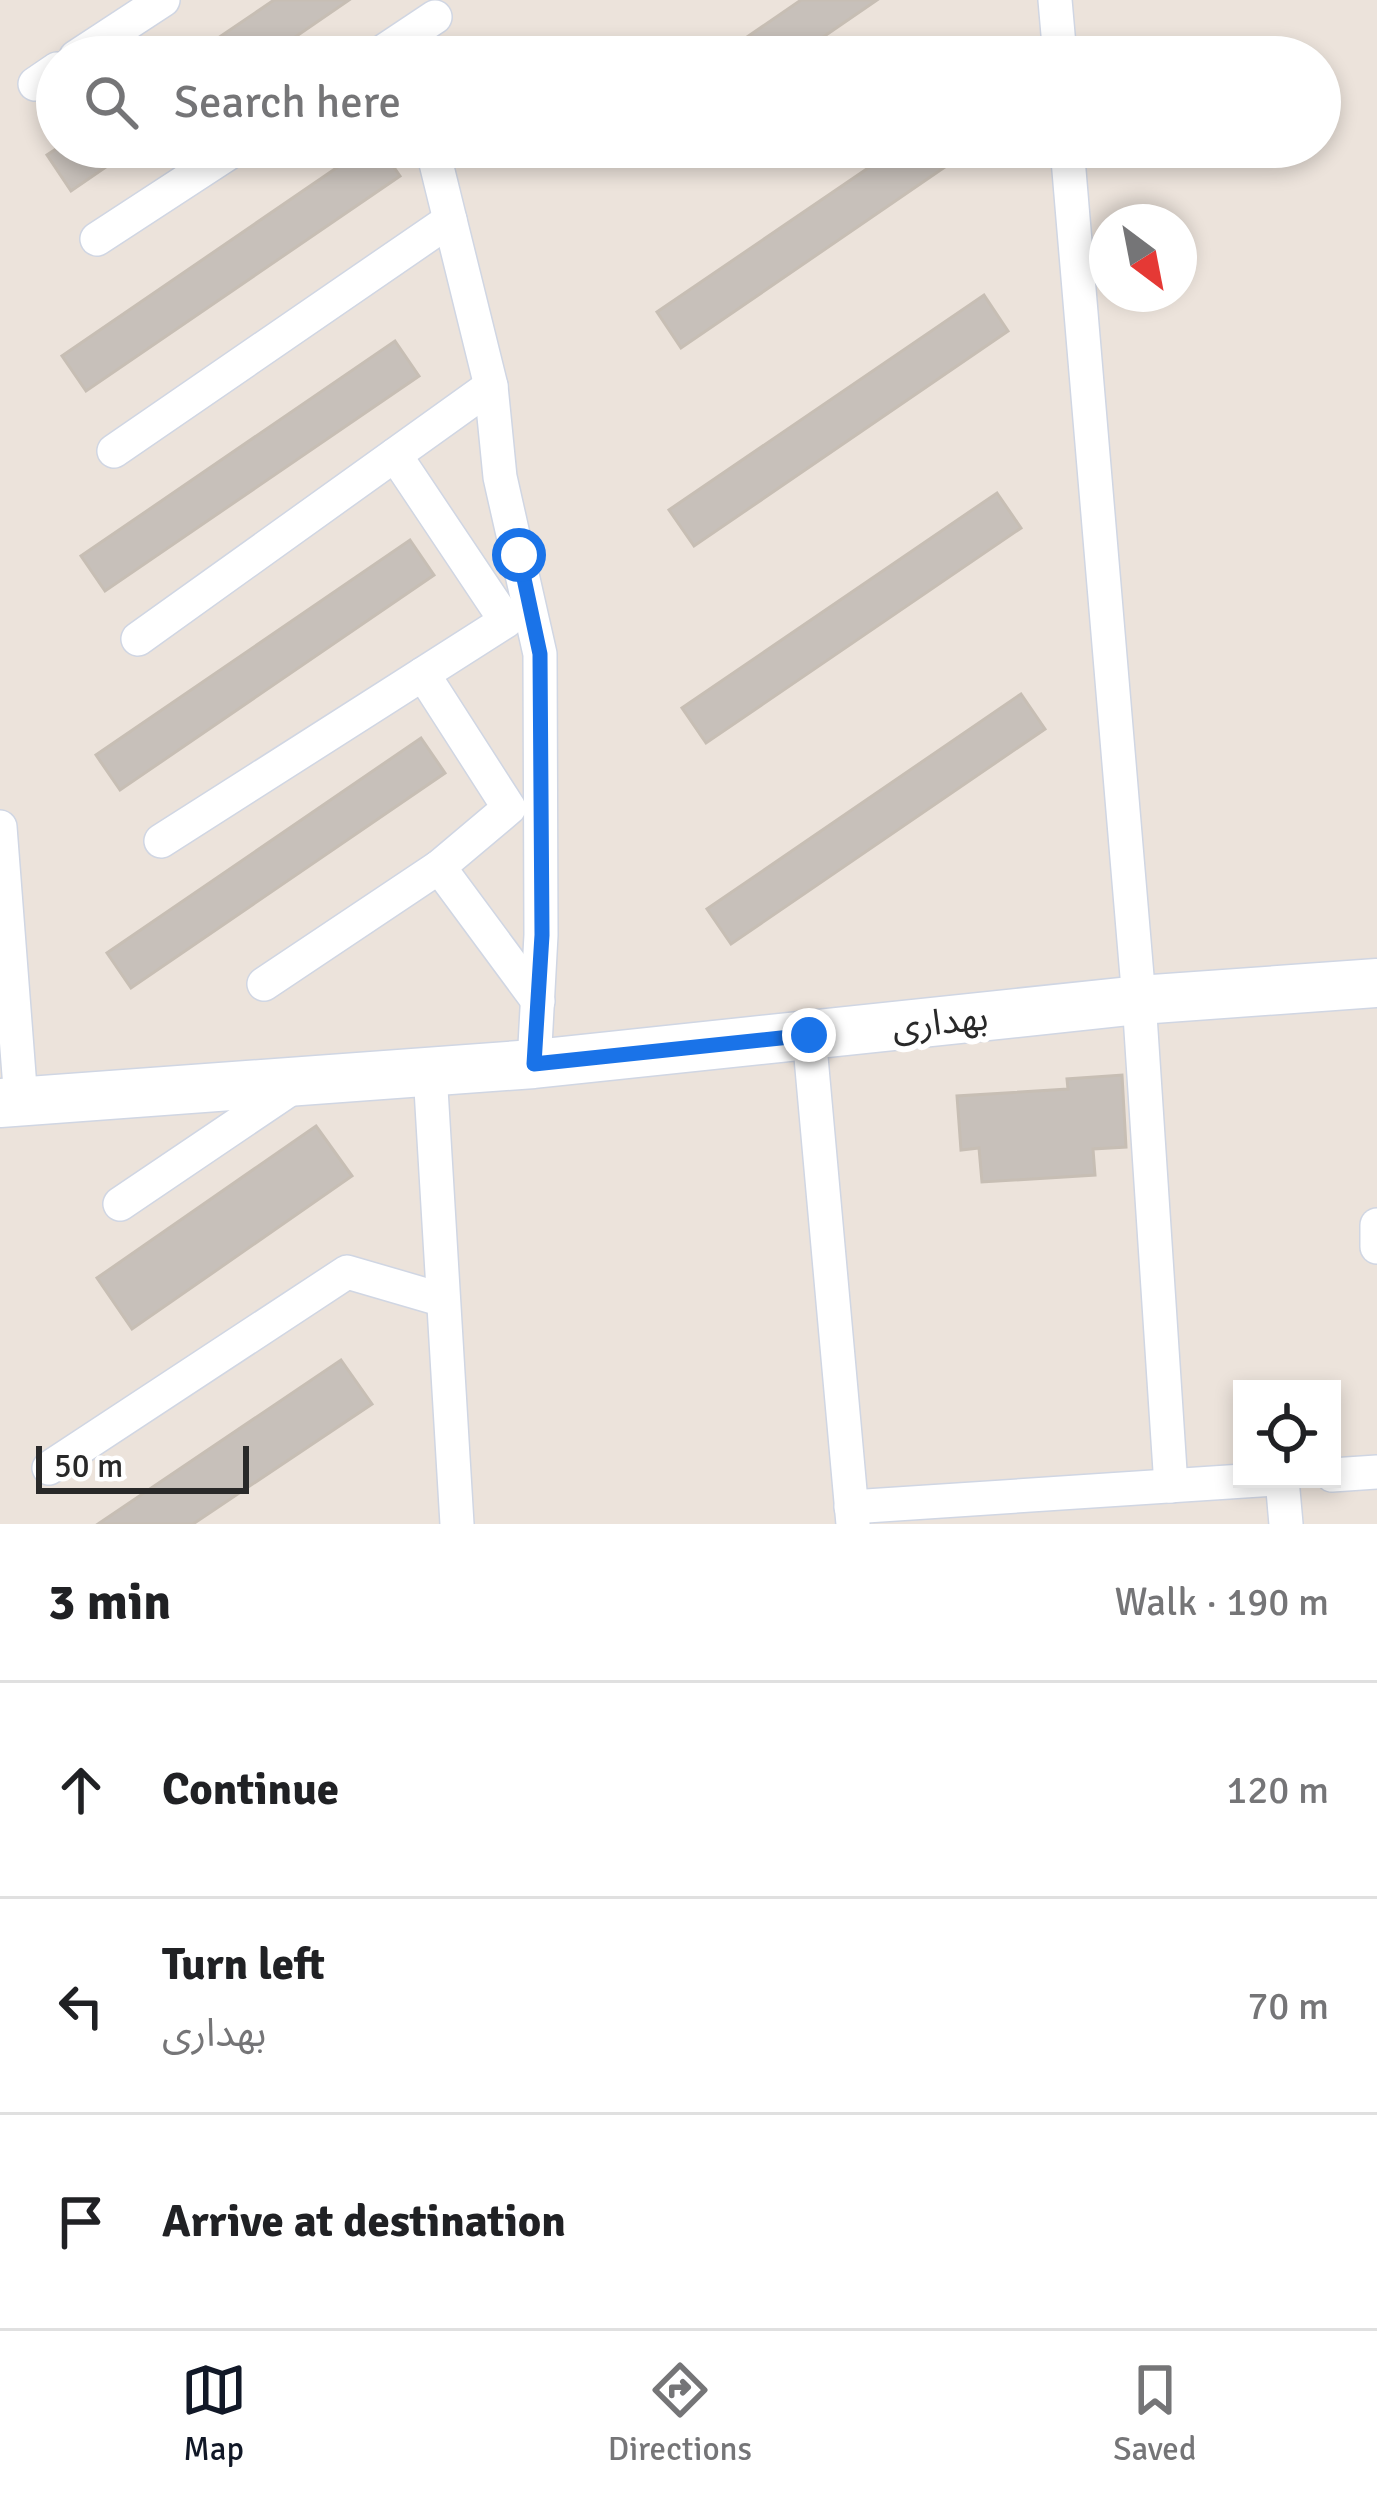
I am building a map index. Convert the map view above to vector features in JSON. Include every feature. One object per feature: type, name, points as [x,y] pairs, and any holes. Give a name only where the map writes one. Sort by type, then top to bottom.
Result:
[{"type":"street","points":[[108,36],[163,0]]},
{"type":"street","points":[[1055,0],[1058,36]]},
{"type":"street","points":[[402,36],[436,9]]},
{"type":"street","points":[[97,239],[206,168]]},
{"type":"street","points":[[437,168],[491,386],[500,477],[540,654],[543,788],[534,1064]]},
{"type":"street","points":[[1069,168],[1139,1000],[1171,1486]]},
{"type":"street","points":[[114,451],[450,220]]},
{"type":"street","points":[[137,639],[491,386]]},
{"type":"street","points":[[161,842],[506,621],[395,454]]},
{"type":"street","points":[[264,984],[439,867],[509,808],[423,674]]},
{"type":"street","points":[[0,826],[11,1102]]},
{"type":"street","points":[[439,867],[538,1001]]},
{"type":"street","name":"بهداری","points":[[11,1102],[534,1064],[1139,1000],[1377,982]]},
{"type":"street","points":[[809,1035],[852,1515],[1233,1482]]},
{"type":"street","points":[[430,1072],[457,1524]]},
{"type":"street","points":[[120,1204],[303,1081]]},
{"type":"street","points":[[1377,1225],[1377,1247]]},
{"type":"street","points":[[50,1468],[346,1272],[443,1300]]},
{"type":"street","points":[[1341,1474],[1377,1472]]},
{"type":"street","points":[[1280,1488],[1286,1524]]},
{"type":"building","points":[[274,0],[349,0],[297,36],[221,36]]},
{"type":"building","points":[[801,0],[877,0],[825,36],[749,36]]},
{"type":"building","points":[[56,168],[104,168],[71,191]]},
{"type":"building","points":[[336,168],[394,168],[400,176],[86,391],[62,356]]},
{"type":"building","points":[[868,168],[943,168],[681,348],[657,312]]},
{"type":"building","points":[[984,295],[1008,331],[694,546],[669,510]]},
{"type":"building","points":[[395,341],[419,376],[105,591],[81,556]]},
{"type":"building","points":[[997,493],[1021,528],[706,743],[682,708]]},
{"type":"building","points":[[410,540],[434,575],[120,790],[96,755]]},
{"type":"building","points":[[1021,694],[1045,729],[731,944],[707,909]]},
{"type":"building","points":[[421,738],[445,773],[131,988],[107,953]]},
{"type":"building","points":[[1122,1075],[1126,1147],[1093,1149],[1095,1175],[982,1182],[979,1148],[961,1150],[957,1096],[1068,1089],[1067,1079]]},
{"type":"building","points":[[316,1126],[352,1176],[132,1329],[97,1278]]},
{"type":"building","points":[[341,1360],[372,1404],[193,1524],[98,1524]]},
{"type":"route","points":[[519,555],[540,654],[542,935],[534,1064],[809,1035]]}]
